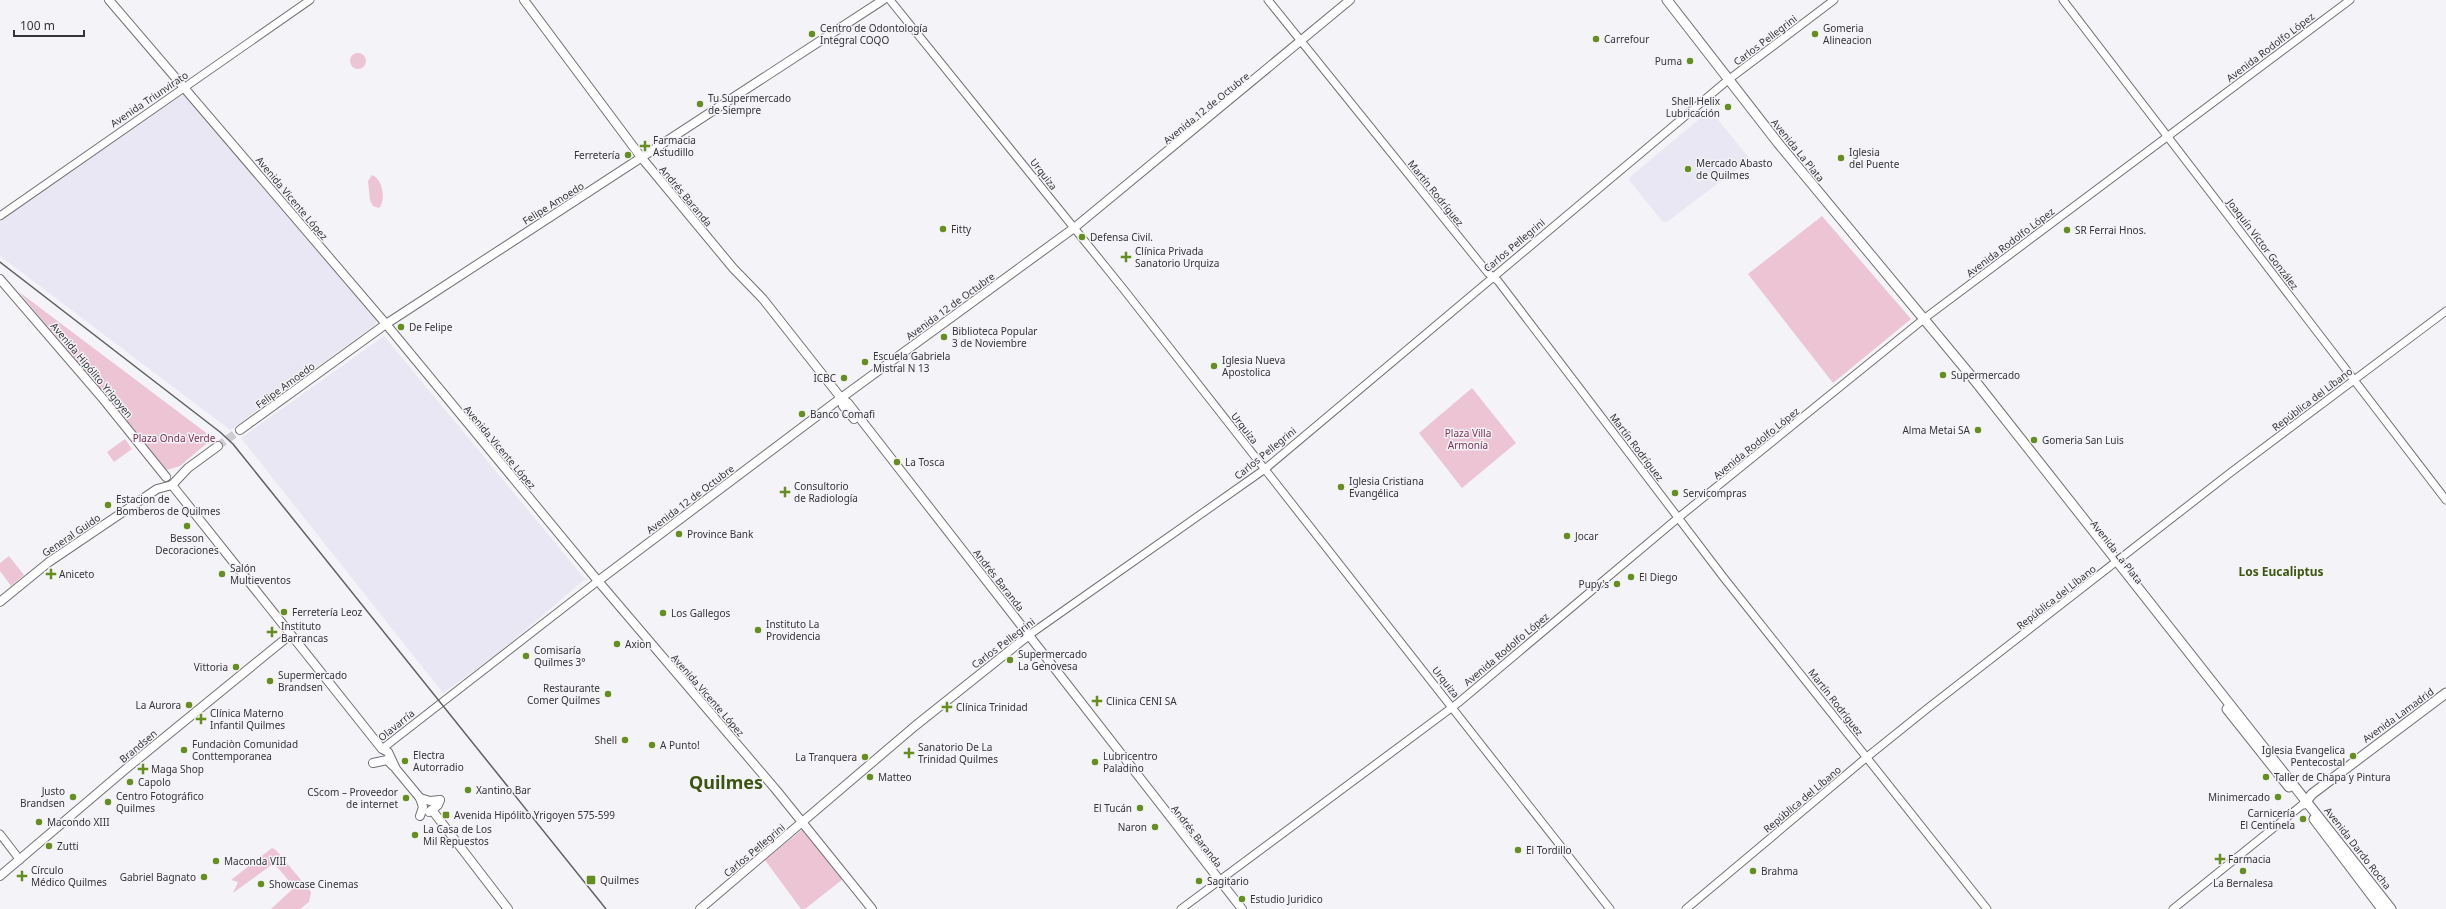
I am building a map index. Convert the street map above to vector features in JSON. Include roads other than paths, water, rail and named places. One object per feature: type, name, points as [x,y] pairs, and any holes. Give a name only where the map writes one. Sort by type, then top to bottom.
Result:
[{"type":"main road","name":"Avenida Vicente López","points":[[109,0],[386,324],[598,581],[803,822],[872,909]]},
{"type":"main road","name":"Andrés Baranda","points":[[524,0],[641,157],[733,268],[763,299],[842,398],[843,406],[1027,636],[1216,882],[1235,909]]},
{"type":"main road","name":"Felipe Amoedo","points":[[240,430],[386,324],[883,0]]},
{"type":"main road","name":"Avenida 12 de Octubre","points":[[598,581],[842,398],[1074,228],[1300,43],[1350,0]]},
{"type":"main road","name":"Avenida La Plata","points":[[1667,0],[1728,80],[1917,311],[2305,803]]},
{"type":"main road","name":"Avenida Hipólito Yrigoyen","points":[[0,278],[101,396],[166,477]]},
{"type":"main road","points":[[218,446],[188,468],[172,485],[382,749],[388,752],[396,769],[420,798],[423,807],[420,816],[432,810],[440,800],[430,802],[420,798]]},
{"type":"main road","points":[[166,477],[188,468]]},
{"type":"main road","name":"General Guido","points":[[0,602],[49,562],[157,489],[166,477]]},
{"type":"main road","name":"General Guido","points":[[157,489],[172,485]]},
{"type":"main road","name":"Brandsen","points":[[0,876],[127,768],[290,634]]},
{"type":"main road","name":"Carlos Pellegrini","points":[[700,909],[903,736],[1027,636]]},
{"type":"main road","name":"Avenida Lamadrid","points":[[2305,803],[2328,782],[2446,693]]},
{"type":"main road","name":"Avenida Lamadrid","points":[[2305,803],[2314,798],[2446,700]]},
{"type":"main road","name":"Olavarría","points":[[382,749],[373,762],[387,760],[396,769]]},
{"type":"main road","name":"Avenida Dardo Rocha","points":[[2305,803],[2382,909]]},
{"type":"main road","name":"Avenida Dardo Rocha","points":[[2305,803],[2391,909]]},
{"type":"main road","points":[[432,810],[508,909]]},
{"type":"main road","name":"Andrés Baranda","points":[[1216,882],[1242,909]]},
{"type":"street","name":"Avenida Triunvirato","points":[[0,216],[310,0]]},
{"type":"street","name":"Urquiza","points":[[890,0],[1074,228],[1265,469],[1610,909]]},
{"type":"street","name":"Martín Rodríguez","points":[[1268,0],[1300,43],[1492,276],[1678,518],[1986,909]]},
{"type":"street","name":"Carlos Pellegrini","points":[[1027,636],[1265,469],[1492,276],[1728,80],[1834,0]]},
{"type":"street","name":"Joaquín Víctor González","points":[[2063,0],[2446,500]]},
{"type":"street","name":"Avenida Rodolfo López","points":[[1181,909],[1453,707],[1678,518],[1923,319],[2350,0]]},
{"type":"street","name":"República del Líbano","points":[[1686,909],[1867,757],[2115,563],[2446,311]]},
{"type":"street","name":"Avenida 12 de Octubre","points":[[438,704],[598,581]]},
{"type":"street","name":"Olavarría","points":[[382,749],[438,704]]},
{"type":"street","name":"Avenida Lamadrid","points":[[2173,909],[2305,803]]},
{"type":"street","points":[[0,834],[20,860]]},
{"type":"tunnel","points":[[218,446],[240,430]]},
{"type":"railway","points":[[0,262],[220,432],[233,444],[606,909]]},
{"type":"place","name":"Centro de Odontología Integral COQO","points":[[812,34]]},
{"type":"place","name":"Gomeria Alineacion","points":[[1815,34]]},
{"type":"place","name":"Carrefour","points":[[1596,39]]},
{"type":"place","name":"Puma","points":[[1690,61]]},
{"type":"place","name":"Tu Supermercado de Siempre","points":[[700,104]]},
{"type":"place","name":"Shell Helix Lubricación","points":[[1728,107]]},
{"type":"place","name":"Farmacia Astudillo","points":[[645,146]]},
{"type":"place","name":"Ferretería","points":[[628,155]]},
{"type":"place","name":"Iglesia del Puente","points":[[1841,158]]},
{"type":"place","name":"Mercado Abasto de Quilmes","points":[[1688,169]]},
{"type":"place","name":"Fitty","points":[[943,229]]},
{"type":"place","name":"SR Ferrai Hnos.","points":[[2067,230]]},
{"type":"place","name":"Defensa Civil.","points":[[1082,237]]},
{"type":"place","name":"Clínica Privada Sanatorio Urquiza","points":[[1126,257]]},
{"type":"place","name":"De Felipe","points":[[401,327]]},
{"type":"place","name":"Biblioteca Popular 3 de Noviembre","points":[[944,337]]},
{"type":"place","name":"Escuela Gabriela Mistral N 13","points":[[865,362]]},
{"type":"place","name":"Iglesia Nueva Apostolica","points":[[1214,366]]},
{"type":"place","name":"Supermercado","points":[[1943,375]]},
{"type":"place","name":"ICBC","points":[[844,378]]},
{"type":"place","name":"Banco Comafi","points":[[802,414]]},
{"type":"place","name":"Alma Metai SA","points":[[1978,430]]},
{"type":"place","name":"Gomeria San Luis","points":[[2034,440]]},
{"type":"place","name":"La Tosca","points":[[897,462]]},
{"type":"place","name":"Iglesia Cristiana Evangélica","points":[[1341,487]]},
{"type":"place","name":"Consultorio de Radiología","points":[[785,492]]},
{"type":"place","name":"Servicompras","points":[[1675,493]]},
{"type":"place","name":"Estacion de Bomberos de Quilmes","points":[[108,505]]},
{"type":"place","name":"Besson Decoraciones","points":[[187,526]]},
{"type":"place","name":"Province Bank","points":[[679,534]]},
{"type":"place","name":"Jocar","points":[[1567,536]]},
{"type":"place","name":"Aniceto","points":[[51,574]]},
{"type":"place","name":"Salón Multieventos","points":[[222,574]]},
{"type":"place","name":"El Diego","points":[[1631,577]]},
{"type":"place","name":"Pupy's","points":[[1617,584]]},
{"type":"place","name":"Ferretería Leoz","points":[[284,612]]},
{"type":"place","name":"Los Gallegos","points":[[663,613]]},
{"type":"place","name":"Instituto La Providencia","points":[[758,630]]},
{"type":"place","name":"Instituto Barrancas","points":[[272,632]]},
{"type":"place","name":"Axion","points":[[617,644]]},
{"type":"place","name":"Comisaría Quilmes 3°","points":[[526,656]]},
{"type":"place","name":"Supermercado La Genovesa","points":[[1010,660]]},
{"type":"place","name":"Vittoria","points":[[236,667]]},
{"type":"place","name":"Supermercado Brandsen","points":[[270,681]]},
{"type":"place","name":"Restaurante Comer Quilmes","points":[[608,694]]},
{"type":"place","name":"Clinica CENI SA","points":[[1097,701]]},
{"type":"place","name":"La Aurora","points":[[189,705]]},
{"type":"place","name":"Clínica Trinidad","points":[[947,707]]},
{"type":"place","name":"Clínica Materno Infantil Quilmes","points":[[201,719]]},
{"type":"place","name":"Shell","points":[[625,740]]},
{"type":"place","name":"A Punto!","points":[[652,745]]},
{"type":"place","name":"Fundaciòn Comunidad Conttemporanea","points":[[184,750]]},
{"type":"place","name":"Sanatorio De La Trinidad Quilmes","points":[[909,753]]},
{"type":"place","name":"Iglesia Evangelica Pentecostal","points":[[2353,756]]},
{"type":"place","name":"La Tranquera","points":[[865,757]]},
{"type":"place","name":"Electra Autorradio","points":[[405,761]]},
{"type":"place","name":"Lubricentro Paladino","points":[[1095,762]]},
{"type":"place","name":"Maga Shop","points":[[143,769]]},
{"type":"place","name":"Matteo","points":[[870,777]]},
{"type":"place","name":"Taller de Chapa y Pintura","points":[[2266,777]]},
{"type":"place","name":"Capolo","points":[[130,782]]},
{"type":"place","name":"Xantino Bar","points":[[468,790]]},
{"type":"place","name":"Justo Brandsen","points":[[73,797]]},
{"type":"place","name":"Minimercado","points":[[2278,797]]},
{"type":"place","name":"CScom – Proveedor de internet","points":[[406,798]]},
{"type":"place","name":"Centro Fotográfico Quilmes","points":[[108,802]]},
{"type":"place","name":"El Tucán","points":[[1140,808]]},
{"type":"place","name":"Avenida Hipólito Yrigoyen 575-599","points":[[446,815]]},
{"type":"place","name":"Carnicería El Centinela","points":[[2303,819]]},
{"type":"place","name":"Macondo XIII","points":[[39,822]]},
{"type":"place","name":"Naron","points":[[1155,827]]},
{"type":"place","name":"La Casa de Los Mil Repuestos","points":[[415,835]]},
{"type":"place","name":"Zutti","points":[[49,846]]},
{"type":"place","name":"El Tordillo","points":[[1518,850]]},
{"type":"place","name":"Farmacia","points":[[2220,859]]},
{"type":"place","name":"Maconda VIII","points":[[216,861]]},
{"type":"place","name":"Brahma","points":[[1753,871]]},
{"type":"place","name":"La Bernalesa","points":[[2243,871]]},
{"type":"place","name":"Círculo Médico Quilmes","points":[[22,876]]},
{"type":"place","name":"Gabriel Bagnato","points":[[204,877]]},
{"type":"place","name":"Quilmes","points":[[591,880]]},
{"type":"place","name":"Sagitario","points":[[1199,881]]},
{"type":"place","name":"Showcase Cinemas","points":[[261,884]]},
{"type":"place","name":"Estudio Juridico","points":[[1242,899]]},
{"type":"district","name":"Los Eucaliptus","points":[[2281,572]]},
{"type":"district","name":"Quilmes","points":[[726,783]]},
{"type":"park label","name":"Plaza Onda Verde","points":[[174,438]]},
{"type":"park label","name":"Plaza Villa Armonía","points":[[1468,438]]}]
